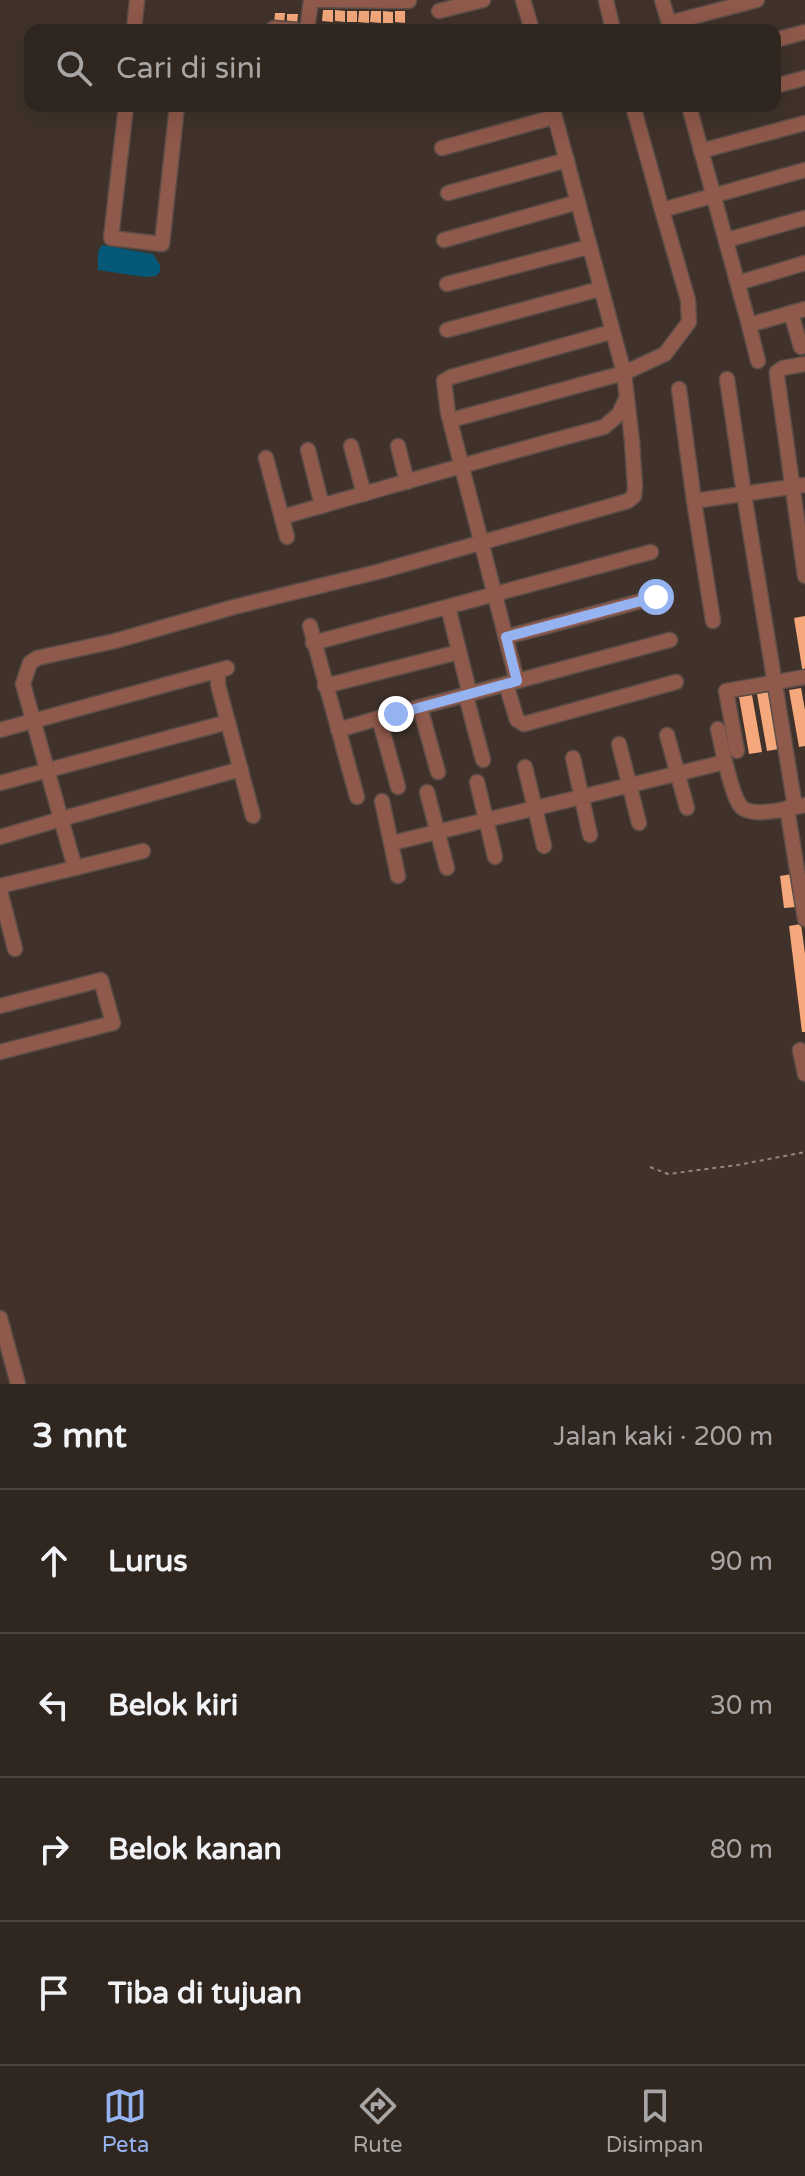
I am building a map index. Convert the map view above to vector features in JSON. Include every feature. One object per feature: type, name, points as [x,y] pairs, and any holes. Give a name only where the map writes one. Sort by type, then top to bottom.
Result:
[{"type":"street","points":[[135,24],[137,0]]},
{"type":"street","points":[[308,24],[313,0],[409,1]]},
{"type":"street","points":[[439,11],[483,0]]},
{"type":"street","points":[[523,0],[530,24]]},
{"type":"street","points":[[606,0],[612,24]]},
{"type":"street","points":[[662,0],[669,24]]},
{"type":"street","points":[[680,24],[757,0]]},
{"type":"street","points":[[781,38],[805,32]]},
{"type":"street","points":[[781,84],[805,78]]},
{"type":"street","points":[[125,112],[111,238],[162,244],[176,112]]},
{"type":"street","points":[[442,148],[550,112]]},
{"type":"street","points":[[75,868],[23,684],[30,663],[37,658],[115,641],[234,607],[381,571],[628,501],[634,496],[632,441],[624,373],[553,112]]},
{"type":"street","points":[[451,420],[624,373],[665,354],[689,322],[688,300],[635,112]]},
{"type":"street","points":[[694,112],[701,151],[758,361]]},
{"type":"street","points":[[701,151],[805,123]]},
{"type":"street","points":[[448,193],[567,160]]},
{"type":"street","points":[[662,210],[805,170]]},
{"type":"street","points":[[444,240],[578,202]]},
{"type":"street","points":[[727,240],[805,218]]},
{"type":"street","points":[[447,284],[588,247]]},
{"type":"street","points":[[738,283],[805,263]]},
{"type":"street","points":[[447,330],[600,289]]},
{"type":"street","points":[[749,325],[798,311],[801,347]]},
{"type":"street","points":[[611,332],[451,377],[444,381],[443,386],[506,637],[517,720],[524,724],[676,682]]},
{"type":"street","points":[[805,364],[777,372],[798,486],[805,576]]},
{"type":"street","points":[[727,379],[796,807],[805,915]]},
{"type":"street","points":[[679,389],[713,621]]},
{"type":"street","points":[[282,517],[604,427],[619,414],[626,396]]},
{"type":"street","points":[[351,446],[364,494]]},
{"type":"street","points":[[398,446],[407,482]]},
{"type":"street","points":[[308,450],[322,506]]},
{"type":"street","points":[[266,458],[287,537]]},
{"type":"street","points":[[694,501],[798,486]]},
{"type":"street","points":[[313,643],[651,552]]},
{"type":"street","points":[[506,637],[656,597]]},
{"type":"street","points":[[448,607],[483,760]]},
{"type":"street","points":[[310,626],[357,797]]},
{"type":"street","points":[[338,730],[670,640]]},
{"type":"street","points":[[325,686],[459,652]]},
{"type":"street","points":[[0,730],[223,670],[218,685],[253,816]]},
{"type":"street","points":[[737,751],[726,691],[805,677]]},
{"type":"street","points":[[420,707],[438,772]]},
{"type":"street","points":[[379,718],[398,787]]},
{"type":"street","points":[[0,783],[228,722]]},
{"type":"street","points":[[718,729],[739,805],[745,811],[764,813],[796,807]]},
{"type":"street","points":[[667,735],[687,808]]},
{"type":"street","points":[[619,744],[639,823]]},
{"type":"street","points":[[573,758],[590,835]]},
{"type":"street","points":[[392,843],[725,762]]},
{"type":"street","points":[[525,767],[544,846]]},
{"type":"street","points":[[0,837],[241,769]]},
{"type":"street","points":[[477,782],[495,857]]},
{"type":"street","points":[[427,792],[447,868]]},
{"type":"street","points":[[382,801],[398,876]]},
{"type":"street","points":[[15,949],[0,888],[143,851]]},
{"type":"street","points":[[0,1006],[101,980],[113,1023],[0,1052]]},
{"type":"street","points":[[800,1050],[805,1074]]},
{"type":"street","points":[[0,1318],[18,1384]]},
{"type":"path","points":[[650,1167],[668,1174],[805,1152]]},
{"type":"water","points":[[102,245],[153,254],[160,265],[160,272],[156,276],[145,277],[98,270],[98,251]]},
{"type":"building","points":[[323,10],[333,10],[333,22],[322,21]]},
{"type":"building","points":[[335,10],[345,11],[345,22],[335,21]]},
{"type":"building","points":[[347,11],[357,11],[357,22],[347,22]]},
{"type":"building","points":[[359,11],[369,11],[369,23],[358,22]]},
{"type":"building","points":[[371,11],[381,11],[381,23],[370,22]]},
{"type":"building","points":[[383,11],[393,12],[393,23],[383,23]]},
{"type":"building","points":[[395,11],[405,11],[405,23],[395,22]]},
{"type":"building","points":[[275,13],[285,13],[284,24],[274,24]]},
{"type":"building","points":[[287,14],[298,14],[297,24],[287,24]]},
{"type":"building","points":[[805,616],[805,673],[803,674],[794,618]]},
{"type":"building","points":[[801,688],[805,710],[805,746],[799,747],[789,690]]},
{"type":"building","points":[[769,692],[779,749],[767,751],[757,694]]},
{"type":"building","points":[[752,695],[762,752],[749,754],[739,697]]},
{"type":"building","points":[[792,874],[796,907],[784,908],[780,876]]},
{"type":"building","points":[[801,924],[805,954],[805,1032],[802,1032],[789,926]]},
{"type":"route","points":[[396,714],[517,681],[506,637],[656,597]]}]
